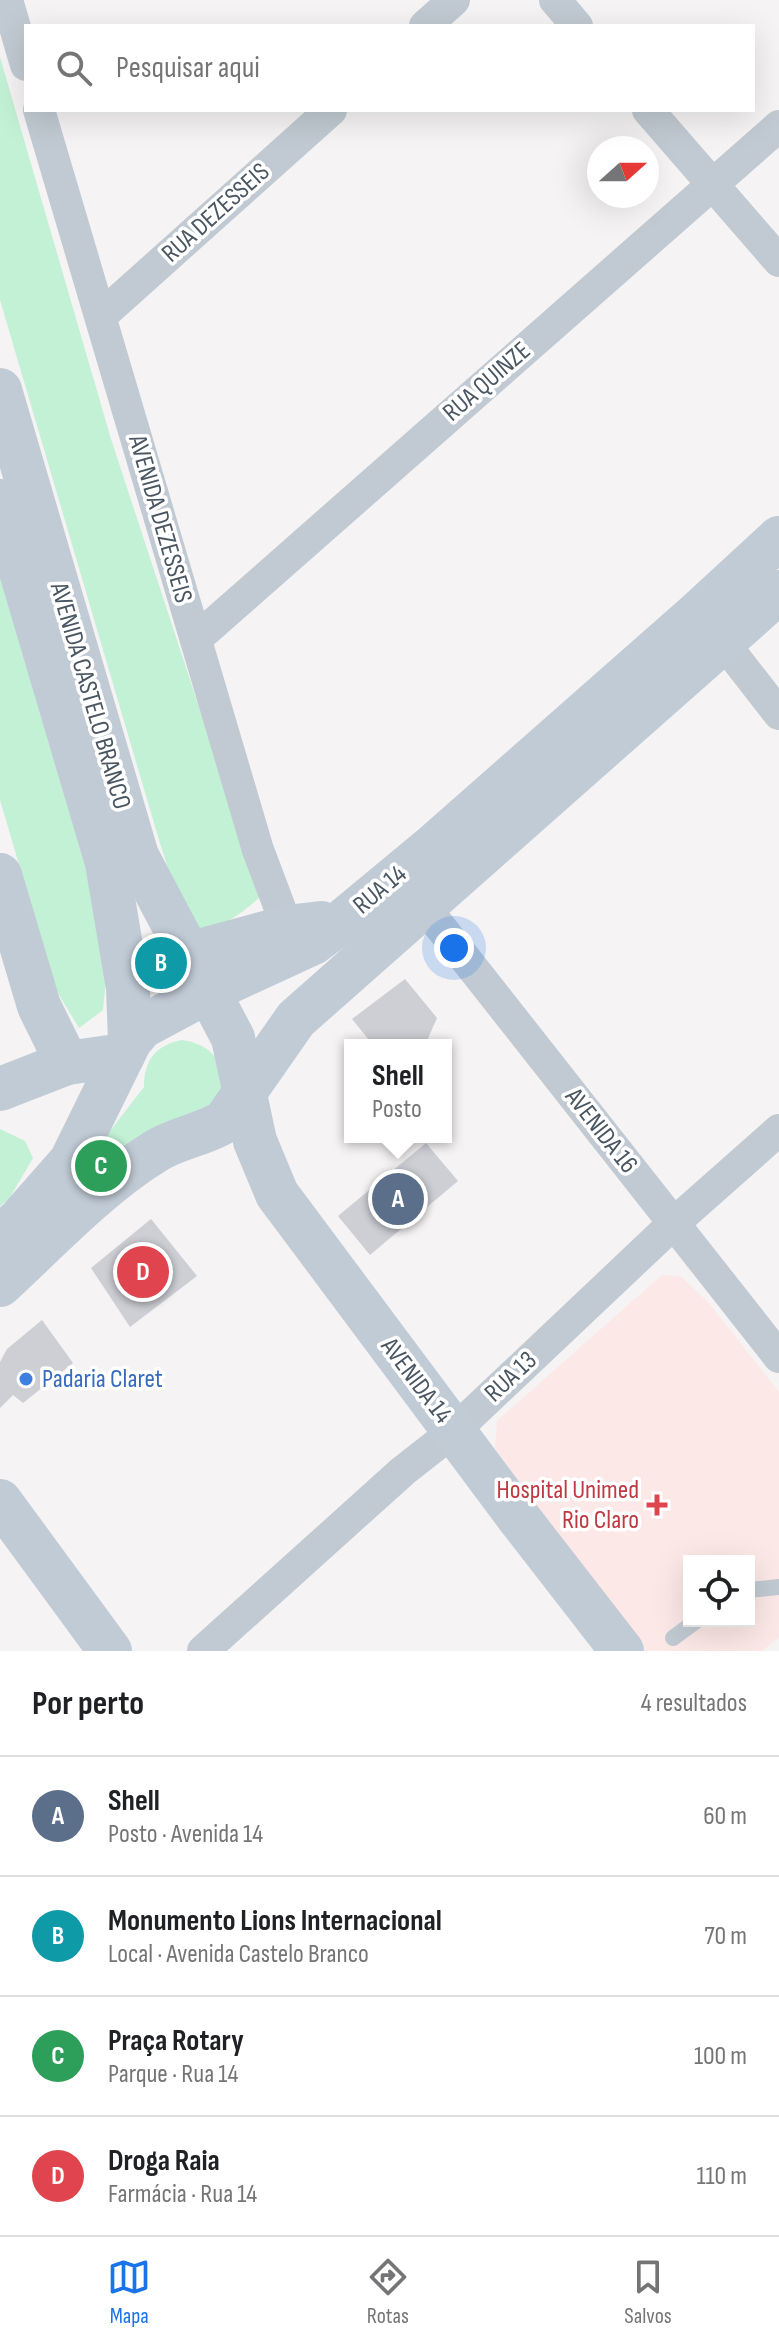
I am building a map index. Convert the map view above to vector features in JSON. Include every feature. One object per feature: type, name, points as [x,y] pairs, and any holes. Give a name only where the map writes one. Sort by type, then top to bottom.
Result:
[{"type":"main road","name":"AVENIDA CASTELO BRANCO","points":[[0,390],[122,860],[128,988],[127,1048]]},
{"type":"main road","name":"AVENIDA CASTELO BRANCO","points":[[0,501],[122,860],[198,973]]},
{"type":"main road","name":"RUA 14","points":[[0,1237],[71,1161],[127,1048],[142,1027],[198,973],[313,943],[344,920],[444,837],[779,538]]},
{"type":"main road","name":"RUA 14","points":[[0,1285],[94,1198],[156,1151],[187,1137],[207,1133],[224,1122],[296,1019],[779,592]]},
{"type":"main road","points":[[0,875],[39,1006],[67,1063]]},
{"type":"main road","points":[[198,973],[287,927],[344,920]]},
{"type":"main road","name":"AVENIDA 14","points":[[198,973],[233,1038],[255,1141],[277,1194],[622,1651]]},
{"type":"main road","points":[[0,1089],[67,1063],[127,1048]]},
{"type":"main road","points":[[0,1501],[110,1651]]},
{"type":"street","points":[[427,24],[454,0]]},
{"type":"street","points":[[555,0],[575,24]]},
{"type":"street","points":[[14,4],[24,55]]},
{"type":"street","name":"AVENIDA DEZESSEIS","points":[[40,112],[258,850],[287,927]]},
{"type":"street","name":"RUA DEZESSEIS","points":[[101,316],[329,112]]},
{"type":"street","points":[[650,112],[779,261]]},
{"type":"street","name":"RUA QUINZE","points":[[196,639],[779,126]]},
{"type":"street","points":[[723,642],[779,714]]},
{"type":"street","name":"AVENIDA 16","points":[[423,905],[779,1357]]},
{"type":"street","name":"RUA 13","points":[[203,1651],[403,1471],[454,1431],[674,1223],[779,1130]]},
{"type":"lane","points":[[755,1589],[779,1587]]},
{"type":"lane","points":[[673,1638],[688,1627]]},
{"type":"shaded area","name":"Hospital Unimed Rio Claro","points":[[662,1275],[680,1276],[707,1301],[779,1392],[779,1637],[762,1651],[644,1651],[495,1449],[497,1421]]},
{"type":"green space","points":[[0,57],[111,439],[261,896],[233,918],[201,933],[185,922],[0,300]]},
{"type":"green space","points":[[0,578],[92,889],[106,980],[103,1010],[79,1028],[56,990],[0,800]]},
{"type":"green space","points":[[182,1040],[205,1048],[220,1064],[224,1084],[215,1106],[55,1202],[144,1087],[146,1069],[153,1055],[165,1046]]},
{"type":"green space","points":[[0,1129],[25,1141],[33,1158],[9,1199],[0,1206]]},
{"type":"building","points":[[405,979],[437,1018],[428,1039],[368,1039],[352,1019]]},
{"type":"building","points":[[426,1143],[458,1181],[370,1255],[338,1216]]},
{"type":"building","points":[[151,1219],[197,1276],[130,1327],[91,1268]]},
{"type":"building","name":"Padaria Claret","points":[[42,1320],[73,1363],[23,1403],[13,1395],[0,1408],[0,1362],[7,1349]]},
{"type":"place","name":"Monumento Lions Internacional","points":[[161,963]]},
{"type":"place","name":"Praça Rotary","points":[[101,1166]]},
{"type":"place","name":"Shell","points":[[398,1199]]},
{"type":"place","name":"Droga Raia","points":[[143,1272]]},
{"type":"place","name":"Padaria Claret","points":[[26,1379]]},
{"type":"place","name":"Hospital Unimed Rio Claro","points":[[657,1505]]}]
